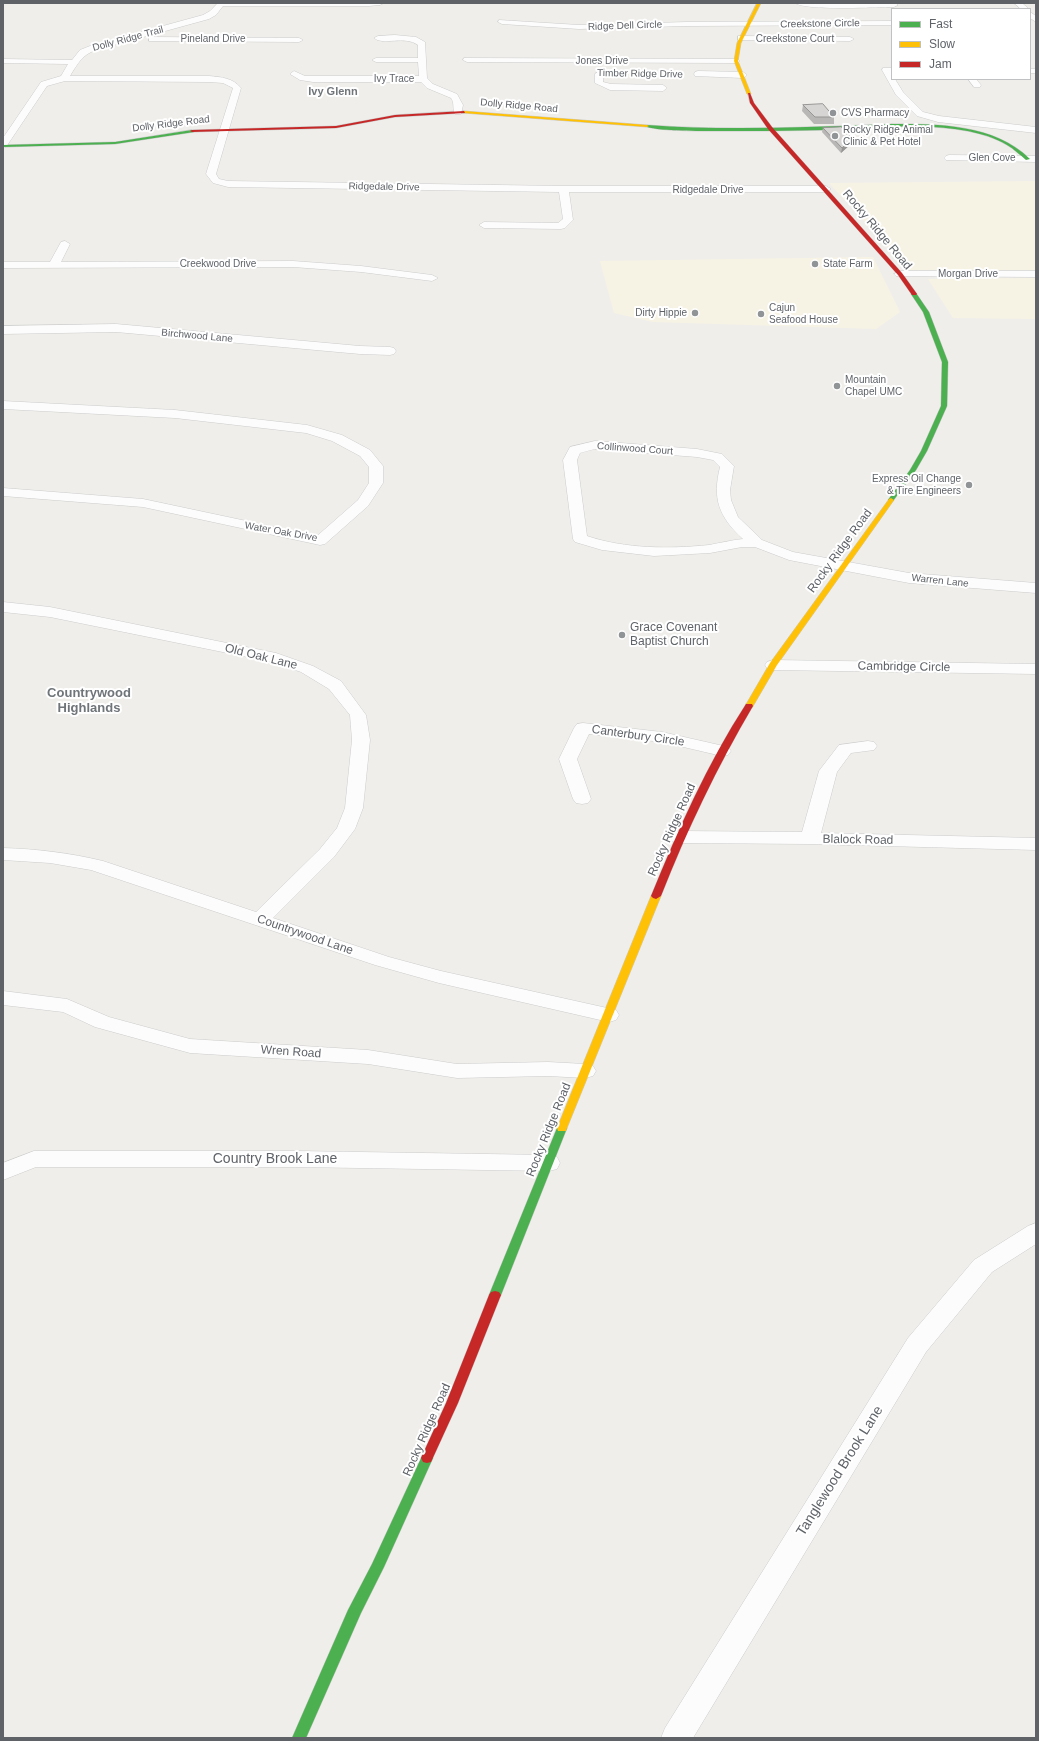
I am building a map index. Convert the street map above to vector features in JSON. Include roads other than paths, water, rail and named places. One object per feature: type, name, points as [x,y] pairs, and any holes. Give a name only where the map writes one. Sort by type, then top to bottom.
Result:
[{"type":"main road","points":[[736,61],[739,43],[747,24],[759,3]]},
{"type":"main road","name":"Rocky Ridge Road","points":[[299,1738],[355,1610],[377,1568],[452,1403],[679,837],[722,751],[743,715],[759,692],[772,665],[921,457],[944,406],[945,362],[926,312],[900,274],[826,189],[770,128],[752,103],[743,75],[736,61]]},
{"type":"main road","name":"Dolly Ridge Road","points":[[3,146],[115,143],[187,131],[336,127],[395,116],[458,112],[680,129],[808,128],[892,125],[928,126],[966,130],[996,138],[1008,142],[1032,159]]},
{"type":"street","name":"Dolly Ridge Trail","points":[[64,78],[74,62],[83,52],[206,17],[213,13],[222,3],[380,3]]},
{"type":"street","points":[[799,3],[815,5],[894,5]]},
{"type":"street","name":"Ridge Dell Circle","points":[[502,22],[578,27],[747,24]]},
{"type":"street","name":"Creekstone Circle","points":[[747,24],[891,24]]},
{"type":"street","points":[[378,38],[411,38],[418,40],[422,44],[423,79],[431,86],[454,96],[459,104],[458,112]]},
{"type":"street","name":"Creekstone Court","points":[[741,38],[850,39]]},
{"type":"street","name":"Pineland Drive","points":[[127,39],[299,40]]},
{"type":"street","points":[[376,60],[423,60]]},
{"type":"street","name":"Jones Drive","points":[[467,60],[736,61]]},
{"type":"street","points":[[3,61],[74,62]]},
{"type":"street","points":[[891,70],[886,70],[891,79]]},
{"type":"street","name":"Ivy Trace","points":[[294,74],[303,78],[313,79],[423,79]]},
{"type":"street","name":"Timber Ridge Drive","points":[[611,74],[595,74],[598,83],[610,87],[663,88]]},
{"type":"street","name":"Timber Ridge Drive","points":[[687,74],[743,75]]},
{"type":"street","points":[[3,146],[44,84],[64,78]]},
{"type":"street","name":"Ridgedale Drive","points":[[64,78],[223,80],[233,84],[237,88],[211,174],[216,181],[228,184],[564,189],[826,189]]},
{"type":"street","points":[[892,80],[899,93],[920,114],[938,119],[1036,130]]},
{"type":"street","points":[[996,138],[1020,133],[1022,128]]},
{"type":"street","points":[[1008,142],[1028,137],[1036,130]]},
{"type":"street","name":"Glen Cove","points":[[949,158],[1032,159]]},
{"type":"street","points":[[484,225],[561,226],[568,220],[564,189]]},
{"type":"street","points":[[54,265],[65,244]]},
{"type":"street","name":"Creekwood Drive","points":[[3,265],[293,264],[432,278]]},
{"type":"street","name":"Morgan Drive","points":[[900,274],[1036,274]]},
{"type":"street","name":"Birchwood Lane","points":[[3,330],[116,328],[360,350],[390,351]]},
{"type":"street","name":"Water Oak Drive","points":[[3,405],[175,414],[307,429],[337,438],[365,453],[376,466],[376,483],[363,503],[320,541],[143,503],[3,492]]},
{"type":"street","name":"Collinwood Court","points":[[757,543],[742,543],[710,549],[654,552],[602,546],[580,539],[570,460],[575,450],[595,445],[697,453],[717,457],[727,466],[722,482],[724,505],[740,530],[757,543],[789,556],[844,565]]},
{"type":"street","name":"Warren Lane","points":[[844,565],[909,578],[1036,588]]},
{"type":"street","name":"Old Oak Lane","points":[[3,607],[50,612],[276,658],[307,669],[335,685],[358,715],[361,740],[354,808],[346,829],[327,853],[259,920]]},
{"type":"street","name":"Cambridge Circle","points":[[772,665],[1036,669]]},
{"type":"street","name":"Canterbury Circle","points":[[582,799],[568,759],[583,728],[662,737],[722,751]]},
{"type":"street","points":[[810,838],[828,771],[845,749],[868,746]]},
{"type":"street","name":"Blalock Road","points":[[679,837],[810,838],[1036,844]]},
{"type":"street","name":"Countrywood Lane","points":[[3,854],[59,857],[96,865],[382,961],[439,977],[608,1015]]},
{"type":"street","name":"Wren Road","points":[[3,998],[67,1006],[102,1022],[190,1046],[368,1057],[457,1071],[548,1069],[585,1071]]},
{"type":"street","name":"Country Brook Lane","points":[[3,1172],[34,1159],[296,1159],[549,1163]]},
{"type":"street","name":"Tanglewood Brook Lane","points":[[676,1738],[917,1345],[983,1266],[1036,1232]]},
{"type":"place","name":"CVS Pharmacy","points":[[833,113]]},
{"type":"place","name":"Rocky Ridge Animal Clinic & Pet Hotel","points":[[835,136]]},
{"type":"place","name":"State Farm","points":[[815,264]]},
{"type":"place","name":"Dirty Hippie","points":[[695,313]]},
{"type":"place","name":"Cajun Seafood House","points":[[761,314]]},
{"type":"place","name":"Mountain Chapel UMC","points":[[837,386]]},
{"type":"place","name":"Express Oil Change & Tire Engineers","points":[[969,485]]},
{"type":"place","name":"Grace Covenant Baptist Church","points":[[622,635]]},
{"type":"district","name":"Ivy Glenn","points":[[333,92]]},
{"type":"district","name":"Countrywood Highlands","points":[[89,700]]}]
